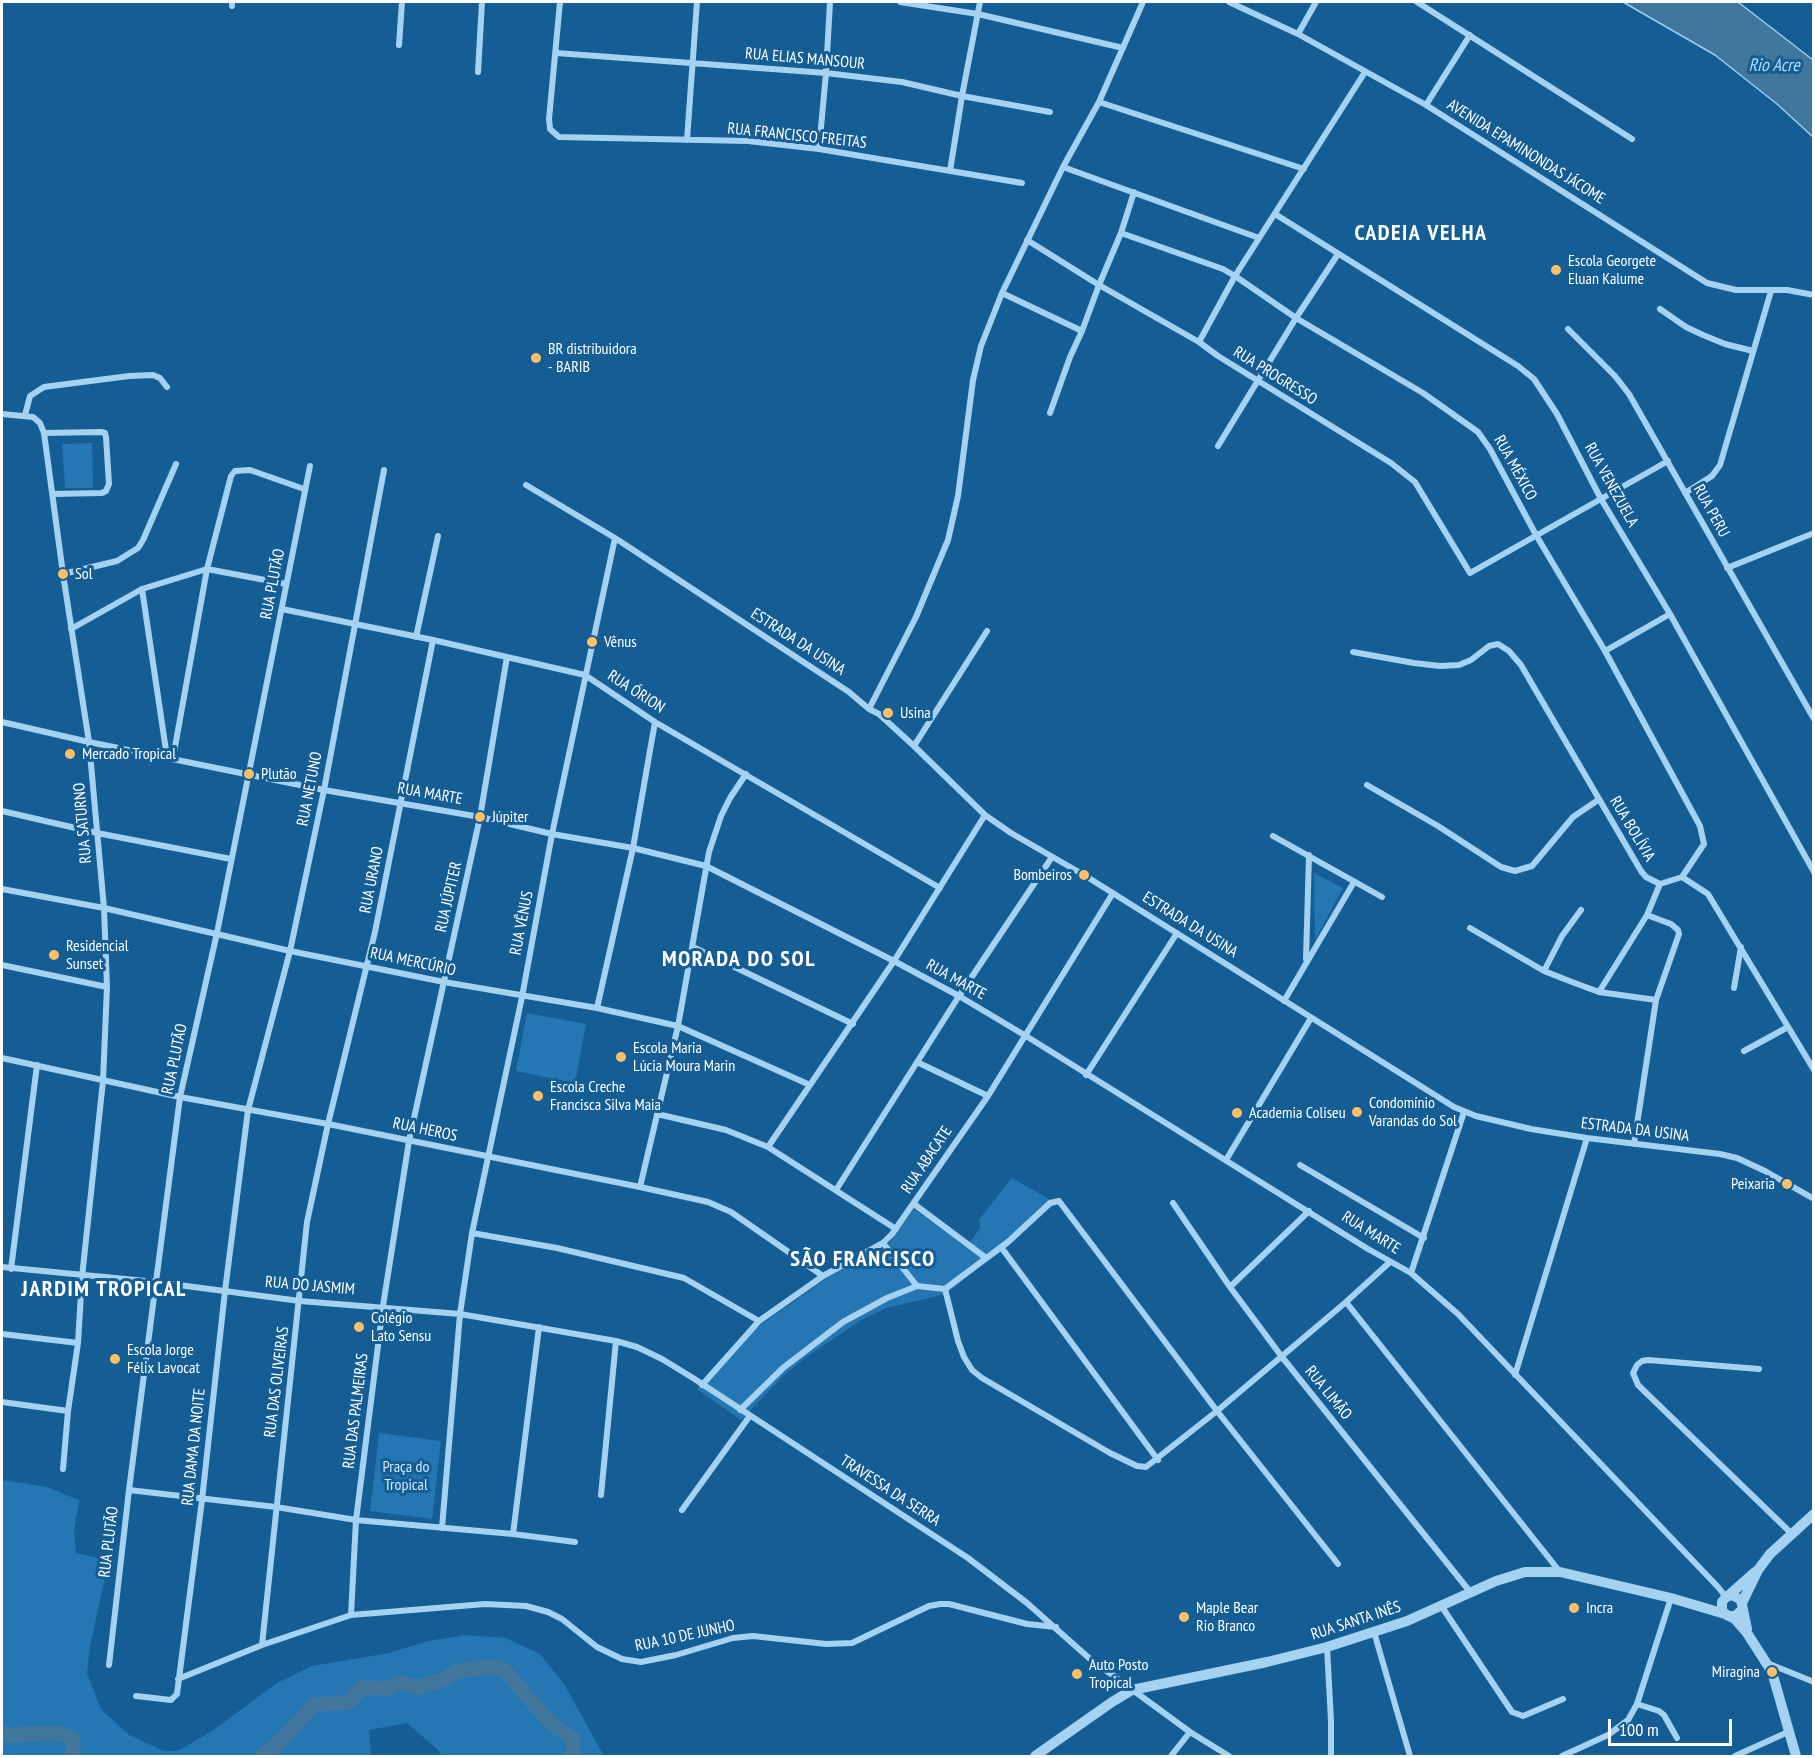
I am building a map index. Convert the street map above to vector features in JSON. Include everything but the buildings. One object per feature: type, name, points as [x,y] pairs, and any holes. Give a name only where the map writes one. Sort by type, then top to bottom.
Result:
[{"type":"street","points":[[399,45],[402,2]]},
{"type":"street","points":[[477,72],[482,2]]},
{"type":"street","points":[[556,53],[560,2]]},
{"type":"street","points":[[687,140],[697,2]]},
{"type":"street","points":[[819,149],[830,2]]},
{"type":"street","points":[[900,2],[978,14],[1123,48]]},
{"type":"street","points":[[950,171],[980,2]]},
{"type":"street","points":[[869,709],[916,617],[948,540],[958,496],[968,409],[981,346],[1002,293],[1063,167],[1099,102],[1143,2]]},
{"type":"street","name":"AVENIDA EPAMINONDAS JÁCOME","points":[[1229,2],[1298,34],[1426,105],[1707,284],[1736,290],[1787,290],[1814,295]]},
{"type":"street","points":[[1298,34],[1316,2]]},
{"type":"street","points":[[1417,2],[1632,138]]},
{"type":"street","points":[[1426,105],[1470,35]]},
{"type":"street","name":"RUA ELIAS MANSOUR","points":[[556,53],[826,73],[902,82],[962,96],[1050,112]]},
{"type":"street","name":"RUA FRANCISCO FREITAS","points":[[556,53],[549,119],[550,129],[554,135],[559,137],[748,141],[819,149],[1022,183]]},
{"type":"street","points":[[1199,342],[1235,276],[1365,72]]},
{"type":"street","points":[[1099,102],[1304,169]]},
{"type":"street","points":[[1063,167],[1259,238]]},
{"type":"street","points":[[1050,412],[1121,233],[1134,192]]},
{"type":"street","name":"RUA VENEZUELA","points":[[1275,214],[1518,366],[1534,379],[1557,414],[1601,499],[1670,614],[1814,872]]},
{"type":"street","name":"RUA MÉXICO","points":[[1121,233],[1223,269],[1296,318],[1423,393],[1478,432],[1490,449],[1536,535],[1605,651],[1704,837],[1701,851],[1683,877]]},
{"type":"street","name":"RUA PROGRESSO","points":[[1027,240],[1099,285],[1199,342],[1257,381],[1391,463],[1415,482],[1470,573],[1536,535]]},
{"type":"street","points":[[1218,446],[1338,254]]},
{"type":"street","points":[[1685,493],[1712,476],[1720,465],[1771,291]]},
{"type":"street","points":[[1002,293],[1082,331]]},
{"type":"street","points":[[1660,309],[1686,327],[1703,335],[1725,344],[1753,351]]},
{"type":"street","name":"RUA PERU","points":[[1568,329],[1615,376],[1629,394],[1814,718]]},
{"type":"street","points":[[2,414],[25,415],[30,396],[44,387],[153,375],[160,378],[167,387]]},
{"type":"street","name":"RUA SATURNO","points":[[25,415],[37,419],[44,433],[89,742],[104,908],[107,987],[104,1081],[63,1469]]},
{"type":"street","points":[[44,433],[101,432],[105,433],[106,437],[109,484],[106,492],[53,494]]},
{"type":"street","points":[[1536,535],[1668,461]]},
{"type":"street","points":[[63,574],[117,561],[138,548],[176,464]]},
{"type":"street","name":"RUA PLUTÃO","points":[[109,1665],[129,1490],[180,1097],[217,933],[310,466]]},
{"type":"street","points":[[170,758],[207,569],[231,476],[235,471],[250,470],[304,489]]},
{"type":"street","name":"RUA NETUNO","points":[[248,1110],[290,951],[324,790],[384,470]]},
{"type":"street","name":"ESTRADA DA USINA","points":[[526,485],[615,538],[849,692],[869,709],[879,714],[985,815],[1464,1112],[1503,1123],[1587,1138],[1737,1158],[1765,1171],[1814,1200]]},
{"type":"street","points":[[1727,568],[1814,533]]},
{"type":"street","points":[[416,638],[438,536]]},
{"type":"street","name":"RUA VÊNUS","points":[[442,1528],[460,1314],[472,1233],[522,997],[552,834],[615,538]]},
{"type":"street","points":[[71,629],[142,589],[207,569],[286,584]]},
{"type":"street","points":[[142,589],[170,758]]},
{"type":"street","name":"RUA ÓRION","points":[[282,609],[433,640],[585,675],[655,722],[940,888]]},
{"type":"street","points":[[1605,651],[1670,614]]},
{"type":"street","points":[[914,746],[987,632]]},
{"type":"street","name":"RUA URANO","points":[[328,1124],[368,966],[433,640]]},
{"type":"street","name":"RUA BOLÍVIA","points":[[1353,652],[1414,663],[1459,665],[1471,660],[1489,646],[1498,644],[1509,651],[1521,665],[1641,872],[1660,884]]},
{"type":"street","name":"RUA JÚPITER","points":[[409,1141],[480,817],[507,657]]},
{"type":"street","name":"RUA MARTE","points":[[2,722],[324,790],[480,817],[552,834],[633,848],[706,866],[894,961],[1026,1036],[1411,1273],[1458,1314],[1719,1587],[1726,1598]]},
{"type":"street","points":[[597,1008],[633,848],[655,722]]},
{"type":"street","points":[[640,1187],[678,1026],[713,837],[730,798],[746,774]]},
{"type":"street","points":[[1367,785],[1438,826],[1501,867],[1515,871],[1532,866],[1573,817],[1598,800]]},
{"type":"street","points":[[2,811],[97,833],[231,858]]},
{"type":"street","points":[[768,1146],[853,1024],[985,815]]},
{"type":"street","points":[[1273,836],[1382,897]]},
{"type":"street","points":[[1306,962],[1310,855]]},
{"type":"street","points":[[836,1190],[919,1063],[959,996],[1052,857]]},
{"type":"street","points":[[1599,992],[1647,915],[1660,884],[1683,877],[1708,894],[1814,1070]]},
{"type":"street","points":[[1284,1001],[1354,882]]},
{"type":"street","name":"RUA MERCÚRIO","points":[[2,889],[104,908],[290,951],[522,997],[597,1008],[678,1026],[810,1085]]},
{"type":"street","name":"RUA ABACATE","points":[[702,1385],[759,1321],[823,1276],[883,1243],[896,1229],[988,1096],[1113,893]]},
{"type":"street","points":[[1544,971],[1562,936],[1581,910]]},
{"type":"street","points":[[1634,1144],[1656,1000],[1679,934],[1671,924],[1647,915]]},
{"type":"street","points":[[1470,928],[1544,971],[1599,992],[1656,1000]]},
{"type":"street","points":[[1086,1075],[1177,933]]},
{"type":"street","points":[[1734,988],[1741,946]]},
{"type":"street","points":[[693,947],[853,1024]]},
{"type":"street","points":[[2,965],[107,987]]},
{"type":"street","points":[[1226,1160],[1311,1018]]},
{"type":"street","points":[[1744,1051],[1788,1027]]},
{"type":"street","name":"RUA HEROS","points":[[2,1058],[180,1097],[328,1124],[708,1202],[731,1212],[823,1276]]},
{"type":"street","points":[[919,1063],[988,1096]]},
{"type":"street","points":[[11,1269],[37,1065]]},
{"type":"street","name":"RUA DAMA DA NOITE","points":[[178,1679],[202,1500],[248,1110]]},
{"type":"street","points":[[1411,1273],[1464,1112]]},
{"type":"street","points":[[657,1114],[726,1130],[768,1146],[896,1229]]},
{"type":"street","name":"RUA DAS OLIVEIRAS","points":[[262,1645],[307,1222],[328,1124]]},
{"type":"street","points":[[1515,1375],[1587,1138]]},
{"type":"street","name":"RUA DAS PALMEIRAS","points":[[351,1615],[356,1520],[383,1306],[409,1141]]},
{"type":"street","points":[[1300,1165],[1424,1238]]},
{"type":"street","points":[[740,1410],[783,1368],[843,1322],[887,1298],[917,1286],[945,1289],[1001,1247],[1050,1203],[1059,1201],[1217,1412],[1338,1564]]},
{"type":"street","name":"RUA LIMÃO","points":[[1173,1203],[1230,1287],[1282,1357],[1472,1594]]},
{"type":"street","points":[[914,1204],[986,1258]]},
{"type":"street","points":[[1230,1287],[1309,1211]]},
{"type":"street","points":[[472,1233],[557,1248],[684,1278],[759,1321]]},
{"type":"street","points":[[883,1243],[917,1286]]},
{"type":"street","points":[[1001,1247],[1158,1460]]},
{"type":"street","points":[[945,1289],[964,1357],[972,1370],[1129,1463],[1146,1467],[1158,1460],[1217,1412],[1390,1262]]},
{"type":"street","name":"RUA DO JASMIM","points":[[2,1268],[156,1282],[300,1301],[460,1314],[616,1341]]},
{"type":"street","points":[[1346,1302],[1560,1572]]},
{"type":"street","points":[[513,1534],[539,1327]]},
{"type":"street","points":[[2,1334],[78,1343]]},
{"type":"street","points":[[601,1495],[616,1341]]},
{"type":"street","name":"TRAVESSA DA SERRA","points":[[616,1341],[662,1359],[968,1558],[1056,1627],[1089,1658],[1190,1732],[1229,1756]]},
{"type":"street","points":[[1759,1369],[1648,1360],[1637,1365],[1633,1373],[1638,1385],[1791,1533]]},
{"type":"street","points":[[2,1402],[68,1411]]},
{"type":"street","points":[[682,1510],[749,1416]]},
{"type":"street","points":[[129,1490],[276,1507],[356,1520],[575,1542]]},
{"type":"street","points":[[1796,1756],[1772,1672],[1747,1633],[1721,1608],[1726,1598],[1758,1570],[1791,1533],[1814,1514]]},
{"type":"street","points":[[1728,1615],[1738,1615],[1758,1570]]},
{"type":"street","name":"RUA SANTA INÊS","points":[[1035,1756],[1132,1690],[1327,1647],[1442,1607],[1496,1581],[1525,1572],[1560,1572],[1671,1598],[1728,1615]]},
{"type":"street","points":[[1562,1756],[1620,1727],[1628,1720],[1637,1704],[1671,1598]]},
{"type":"street","points":[[1726,1598],[1738,1598],[1742,1606],[1747,1633]]},
{"type":"street","name":"RUA SANTA INÊS","points":[[1697,1605],[1726,1598]]},
{"type":"street","name":"RUA 10 DE JUNHO","points":[[178,1679],[262,1645],[351,1615],[484,1604],[526,1606],[562,1619],[588,1642],[609,1654],[641,1662],[676,1655],[727,1640],[753,1636],[826,1644],[852,1643],[929,1606],[940,1604],[949,1604],[1027,1624],[1056,1627]]},
{"type":"street","points":[[1442,1607],[1512,1712],[1523,1716],[1563,1699]]},
{"type":"street","points":[[1374,1632],[1410,1756]]},
{"type":"street","points":[[1327,1647],[1331,1756]]},
{"type":"street","points":[[1767,1663],[1814,1682]]},
{"type":"street","points":[[136,1696],[171,1700],[177,1694],[178,1679]]},
{"type":"street","points":[[1637,1704],[1659,1711],[1664,1715],[1677,1738]]},
{"type":"street","points":[[1171,1756],[1190,1732]]},
{"type":"street","points":[[1735,1756],[1788,1732]]},
{"type":"green space","points":[[92,443],[93,488],[65,488],[62,444]]},
{"type":"green space","points":[[1314,873],[1343,888],[1315,940]]},
{"type":"green space","points":[[527,1013],[586,1024],[575,1083],[516,1071]]},
{"type":"green space","points":[[1012,1178],[1056,1203],[1003,1251],[986,1261],[946,1294],[886,1308],[861,1320],[783,1376],[741,1420],[697,1389],[755,1329],[828,1277],[886,1247],[914,1209],[967,1247],[980,1228],[979,1220]]},
{"type":"green space","name":"Praça do Tropical","points":[[379,1433],[441,1441],[432,1519],[370,1511]]},
{"type":"green space","points":[[2,1480],[47,1487],[79,1500],[74,1532],[76,1553],[102,1559],[106,1572],[90,1647],[87,1673],[101,1709],[129,1735],[164,1751],[178,1751],[212,1731],[277,1683],[312,1666],[389,1653],[428,1641],[466,1635],[506,1638],[540,1654],[564,1684],[604,1756],[442,1756],[407,1723],[369,1730],[371,1756],[2,1756]]},
{"type":"water","name":"Rio Acre","points":[[1623,2],[1738,2],[1813,60],[1813,137],[1777,104],[1715,55]]},
{"type":"waterway","points":[[262,1756],[280,1742],[314,1705],[348,1702],[363,1687],[387,1689],[399,1683],[421,1687],[442,1680],[458,1671],[488,1667],[503,1669],[552,1724],[573,1739],[573,1756]]},
{"type":"waterway","points":[[2,1733],[8,1735],[58,1733],[73,1739],[73,1756]]},
{"type":"place","name":"Escola Georgete Eluan Kalume","points":[[1556,270]]},
{"type":"place","name":"BR distribuidora - BARIB","points":[[536,358]]},
{"type":"place","name":"Sol","points":[[63,574]]},
{"type":"place","name":"Vênus","points":[[592,642]]},
{"type":"place","name":"Usina","points":[[888,713]]},
{"type":"place","name":"Mercado Tropical","points":[[70,754]]},
{"type":"place","name":"Plutão","points":[[249,774]]},
{"type":"place","name":"Júpiter","points":[[480,817]]},
{"type":"place","name":"Bombeiros","points":[[1084,875]]},
{"type":"place","name":"Residencial Sunset","points":[[54,955]]},
{"type":"place","name":"Escola Maria Lúcia Moura Marin","points":[[621,1057]]},
{"type":"place","name":"Escola Creche Francisca Silva Maia","points":[[538,1096]]},
{"type":"place","name":"Condomínio Varandas do Sol","points":[[1357,1112]]},
{"type":"place","name":"Academia Coliseu","points":[[1237,1113]]},
{"type":"place","name":"Peixaria","points":[[1787,1184]]},
{"type":"place","name":"Colégio Lato Sensu","points":[[359,1327]]},
{"type":"place","name":"Escola Jorge Félix Lavocat","points":[[115,1359]]},
{"type":"place","name":"Incra","points":[[1574,1608]]},
{"type":"place","name":"Maple Bear Rio Branco","points":[[1184,1617]]},
{"type":"place","name":"Miragina","points":[[1772,1672]]},
{"type":"place","name":"Auto Posto Tropical","points":[[1077,1674]]},
{"type":"district","name":"CADEIA VELHA","points":[[1421,234]]},
{"type":"district","name":"MORADA DO SOL","points":[[739,960]]},
{"type":"district","name":"SÃO FRANCISCO","points":[[863,1260]]},
{"type":"district","name":"JARDIM TROPICAL","points":[[104,1290]]}]
